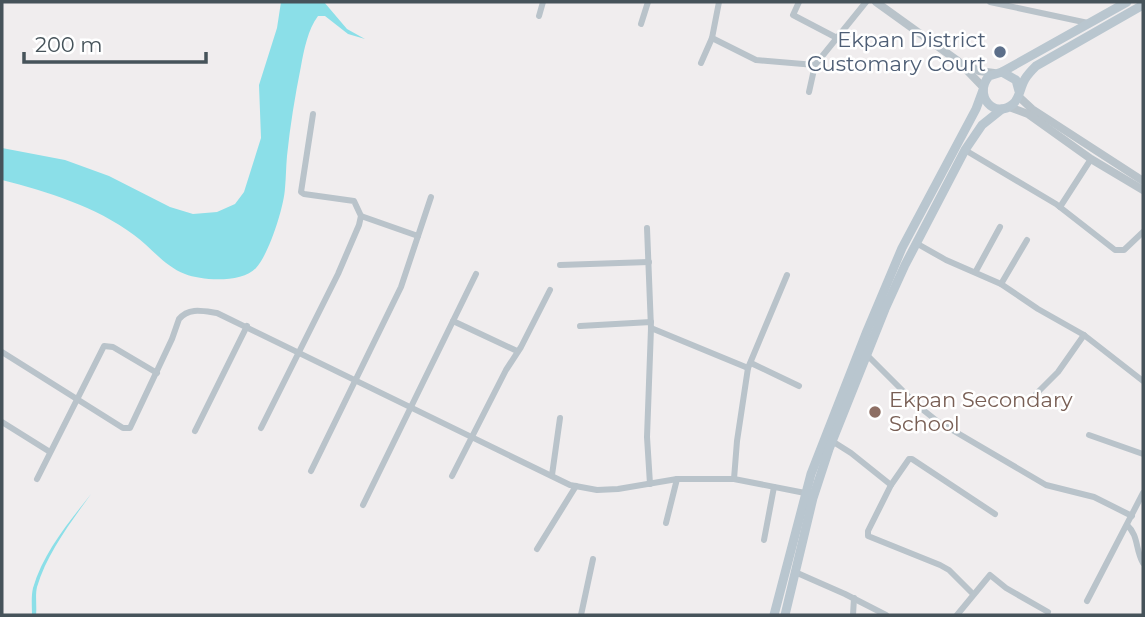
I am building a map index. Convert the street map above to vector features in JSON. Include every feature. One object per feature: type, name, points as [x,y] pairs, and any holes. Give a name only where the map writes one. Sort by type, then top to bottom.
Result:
[{"type":"main road","points":[[774,615],[805,492],[817,457],[898,258],[976,108],[985,81],[1127,2]]},
{"type":"main road","points":[[785,615],[813,498],[832,441],[866,354],[916,243],[965,150],[982,125],[1006,108],[1019,94],[1026,78],[1036,66],[1143,5]]},
{"type":"main road","points":[[998,73],[1016,80],[1019,94]]},
{"type":"main road","points":[[983,89],[991,106],[1006,108]]},
{"type":"street","points":[[539,16],[543,2]]},
{"type":"street","points":[[641,24],[648,2]]},
{"type":"street","points":[[701,63],[712,38],[719,2]]},
{"type":"street","points":[[799,2],[793,15],[836,38]]},
{"type":"street","points":[[809,92],[815,65],[866,2]]},
{"type":"street","points":[[876,2],[958,61],[979,71],[998,73]]},
{"type":"street","points":[[990,2],[1088,23]]},
{"type":"street","points":[[712,38],[756,60],[815,65]]},
{"type":"street","points":[[958,61],[983,89]]},
{"type":"street","points":[[1019,94],[1030,112],[1091,159],[1143,190]]},
{"type":"street","points":[[1006,108],[1030,112],[1143,181]]},
{"type":"street","points":[[261,428],[338,274],[361,216],[354,201],[301,192],[313,114]]},
{"type":"street","points":[[965,150],[1060,207],[1115,250],[1124,250],[1143,232]]},
{"type":"street","points":[[1060,207],[1091,159]]},
{"type":"street","points":[[312,471],[401,287],[431,197]]},
{"type":"street","points":[[361,216],[418,236]]},
{"type":"street","points":[[976,271],[1000,227]]},
{"type":"street","points":[[647,228],[651,325],[647,438],[650,484]]},
{"type":"street","points":[[1001,284],[1027,240]]},
{"type":"street","points":[[916,243],[1001,284],[1084,335],[1143,381]]},
{"type":"street","points":[[560,265],[649,262]]},
{"type":"street","points":[[363,505],[476,274]]},
{"type":"street","points":[[734,479],[737,441],[750,365],[787,275]]},
{"type":"street","points":[[452,476],[550,289]]},
{"type":"street","points":[[2,352],[122,428],[130,428],[179,319],[185,312],[217,313],[576,486],[597,490],[677,479],[734,479],[805,492]]},
{"type":"street","points":[[453,321],[517,351]]},
{"type":"street","points":[[580,326],[651,325],[799,386]]},
{"type":"street","points":[[195,431],[247,326]]},
{"type":"street","points":[[1036,394],[1058,372],[1084,335]]},
{"type":"street","points":[[37,480],[102,348],[107,345],[156,373]]},
{"type":"street","points":[[866,354],[937,421],[1046,485],[1094,497],[1132,516]]},
{"type":"street","points":[[552,475],[560,418]]},
{"type":"street","points":[[2,422],[50,452]]},
{"type":"street","points":[[1090,435],[1143,454]]},
{"type":"street","points":[[832,441],[891,485]]},
{"type":"street","points":[[973,594],[949,570],[868,536],[868,531],[891,485],[909,459],[995,514]]},
{"type":"street","points":[[666,523],[677,479]]},
{"type":"street","points":[[537,549],[576,486]]},
{"type":"street","points":[[764,540],[774,487]]},
{"type":"street","points":[[1087,601],[1143,494]]},
{"type":"street","points":[[1127,524],[1135,532],[1139,556],[1143,563]]},
{"type":"street","points":[[582,615],[593,559]]},
{"type":"street","points":[[795,572],[886,615]]},
{"type":"street","points":[[957,615],[990,575],[1006,588],[1050,614]]},
{"type":"street","points":[[853,615],[854,598]]},
{"type":"water","points":[[281,2],[324,2],[347,29],[365,39],[348,34],[325,16],[318,16],[312,27],[305,47],[295,100],[282,207],[266,252],[250,273],[222,279],[185,274],[164,262],[134,235],[103,216],[54,195],[2,180],[2,148],[65,160],[109,176],[170,207],[193,214],[217,212],[235,204],[244,192],[261,138],[259,85],[277,28]]},
{"type":"water","points":[[91,494],[60,538],[41,574],[36,594],[36,615],[32,615],[33,588],[43,562]]},
{"type":"place","name":"Ekpan District Customary Court","points":[[1000,52]]},
{"type":"place","name":"Ekpan Secondary School","points":[[875,412]]}]
